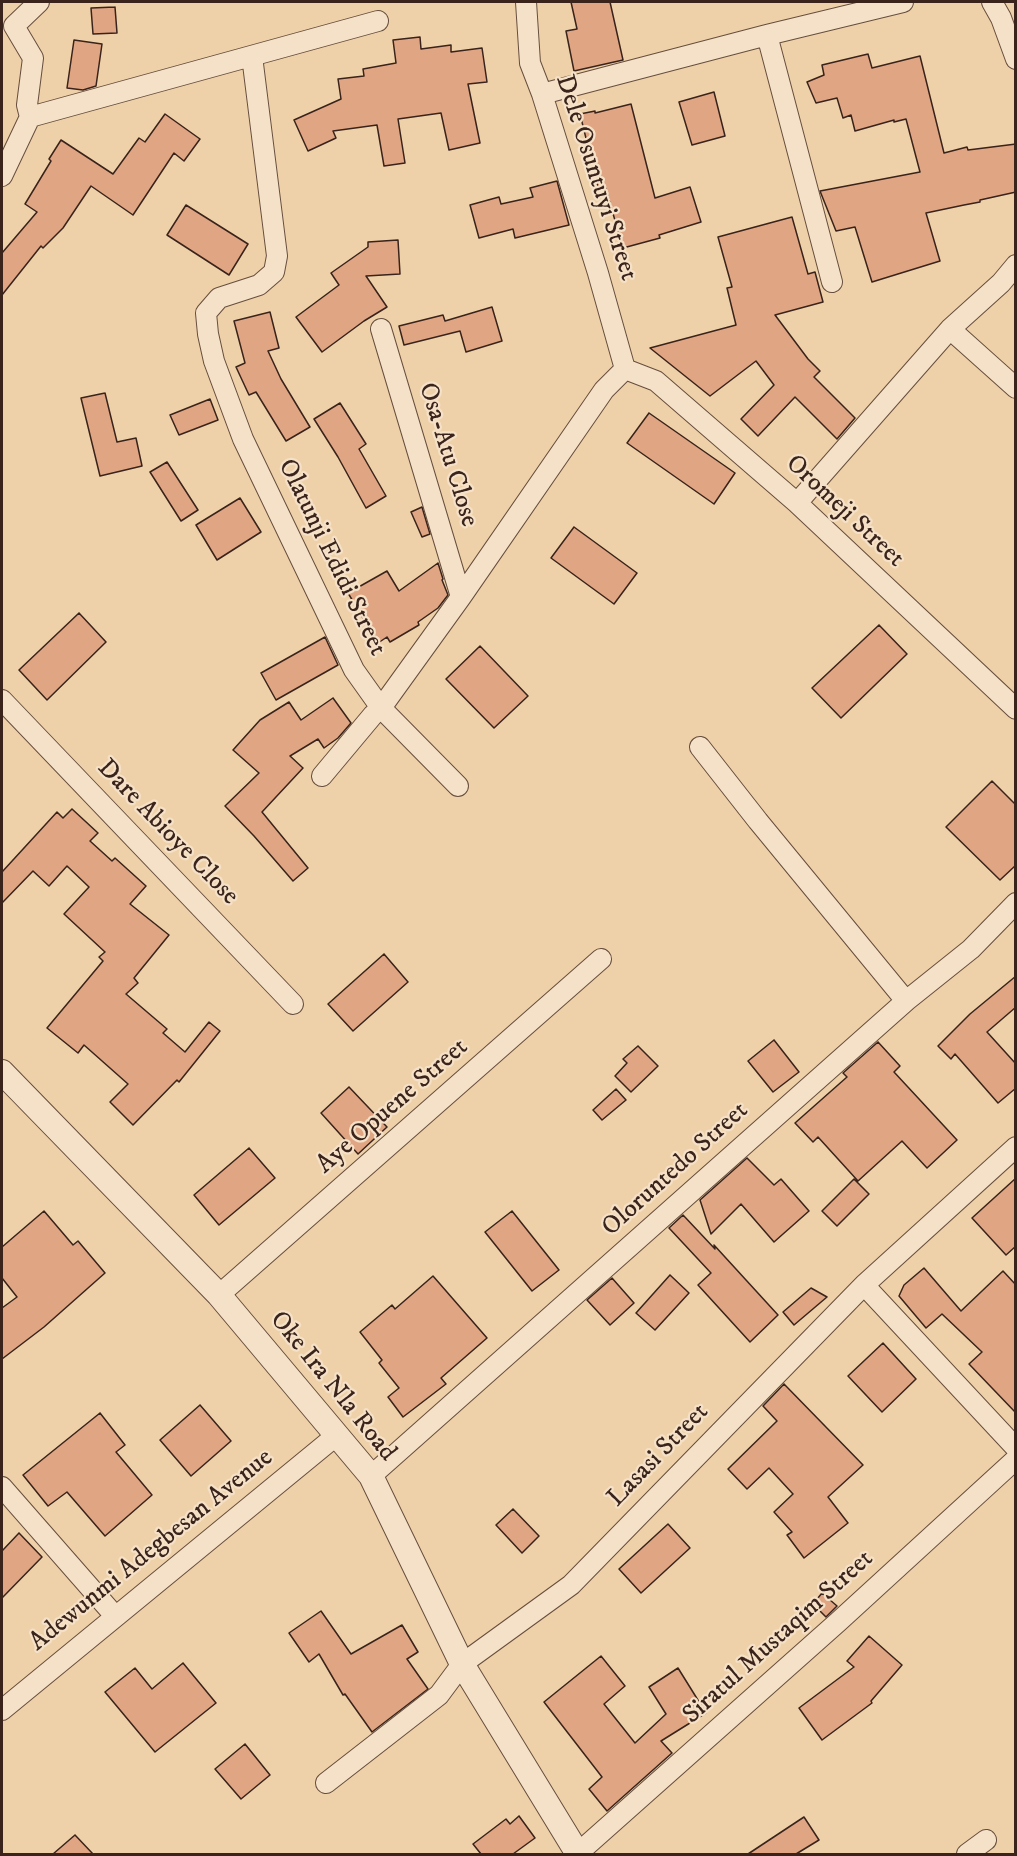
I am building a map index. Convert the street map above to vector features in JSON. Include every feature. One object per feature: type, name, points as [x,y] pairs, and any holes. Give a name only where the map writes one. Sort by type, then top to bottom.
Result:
[{"type":"street","points":[[2,176],[30,117],[27,105],[33,58],[8,24],[39,2]]},
{"type":"street","name":"Dele Osuntuyi Street","points":[[526,2],[530,63],[542,94],[598,273],[625,369]]},
{"type":"street","points":[[542,94],[766,35],[903,2]]},
{"type":"street","points":[[992,2],[1001,18],[1016,59]]},
{"type":"street","points":[[30,117],[378,21]]},
{"type":"street","points":[[766,35],[832,282]]},
{"type":"street","name":"Olatunji Edidi Street","points":[[252,56],[277,256],[274,272],[258,285],[219,298],[206,313],[208,334],[214,361],[243,439],[354,670],[381,708],[604,390],[625,369]]},
{"type":"street","points":[[797,503],[950,329],[1001,283],[1016,265]]},
{"type":"street","name":"Osa-Atu Close","points":[[381,329],[460,597]]},
{"type":"street","points":[[950,329],[1016,388]]},
{"type":"street","name":"Oromeji Street","points":[[625,369],[656,381],[797,503],[1016,709]]},
{"type":"street","name":"Dare Abioye Close","points":[[2,700],[293,1004]]},
{"type":"street","points":[[322,776],[381,708],[458,786]]},
{"type":"street","points":[[700,747],[906,1001]]},
{"type":"street","name":"Oloruntedo Street","points":[[371,1476],[906,1001],[971,949],[1016,903]]},
{"type":"street","name":"Aye Opuene Street","points":[[219,1295],[601,959]]},
{"type":"street","name":"Oke Ira Nla Road","points":[[2,1072],[219,1295],[371,1476],[462,1664],[578,1854]]},
{"type":"street","name":"Lasasi Street","points":[[326,1783],[439,1695],[462,1664],[571,1585],[864,1285],[1016,1147]]},
{"type":"street","points":[[864,1285],[1016,1448]]},
{"type":"street","name":"Adewunmi Adegbesan Avenue","points":[[2,1710],[337,1435]]},
{"type":"street","name":"Siratul Mustaqim Street","points":[[578,1854],[838,1622],[1016,1459]]},
{"type":"street","points":[[2,1487],[115,1616]]},
{"type":"street","points":[[967,1854],[986,1840]]},
{"type":"building","points":[[571,2],[610,2],[623,60],[574,71],[566,31],[577,29]]},
{"type":"building","points":[[115,7],[117,33],[93,34],[91,8]]},
{"type":"building","points":[[420,37],[421,49],[451,45],[451,52],[482,48],[487,82],[468,84],[480,143],[449,150],[441,113],[398,119],[405,163],[384,166],[377,125],[333,131],[336,138],[308,151],[294,120],[341,99],[338,79],[364,76],[363,69],[396,63],[393,40]]},
{"type":"building","points":[[74,40],[102,44],[96,86],[83,90],[67,88]]},
{"type":"building","points":[[868,54],[872,68],[920,56],[944,153],[967,147],[968,150],[1016,144],[1016,192],[926,213],[940,261],[872,282],[855,227],[836,231],[820,191],[920,172],[906,119],[855,131],[851,115],[843,118],[837,98],[816,103],[807,82],[824,75],[822,65]]},
{"type":"building","points":[[714,92],[725,136],[692,145],[679,102]]},
{"type":"building","points":[[631,104],[655,198],[690,187],[701,222],[659,235],[660,238],[623,248],[605,186],[598,187],[580,114],[595,111],[595,113]]},
{"type":"building","points":[[165,114],[200,139],[184,161],[174,153],[133,215],[91,186],[63,228],[43,248],[41,246],[2,295],[2,253],[37,212],[25,204],[61,140],[113,174],[139,138],[145,142]]},
{"type":"building","points":[[557,181],[569,225],[515,238],[513,229],[479,238],[470,205],[499,197],[501,204],[533,197],[530,188]]},
{"type":"building","points":[[186,205],[248,244],[229,275],[167,235]]},
{"type":"building","points":[[792,217],[808,274],[815,272],[823,302],[775,315],[808,359],[820,371],[814,377],[855,418],[837,439],[795,397],[758,436],[741,419],[774,385],[756,361],[710,396],[650,348],[736,325],[727,288],[732,287],[718,237]]},
{"type":"building","points":[[398,240],[400,274],[366,276],[387,307],[322,352],[296,317],[339,285],[331,273],[368,247],[368,242]]},
{"type":"building","points":[[492,307],[502,341],[466,352],[460,331],[404,345],[399,326],[443,315],[445,321]]},
{"type":"building","points":[[270,312],[279,348],[268,351],[281,379],[310,427],[286,441],[256,392],[249,395],[236,367],[245,363],[234,321]]},
{"type":"building","points":[[105,393],[117,442],[136,438],[142,466],[100,476],[81,398]]},
{"type":"building","points":[[210,399],[218,420],[179,435],[170,415]]},
{"type":"building","points":[[340,403],[366,444],[359,449],[386,496],[366,508],[314,419]]},
{"type":"building","points":[[649,413],[735,473],[714,504],[627,443]]},
{"type":"building","points":[[167,462],[198,510],[181,521],[150,472]]},
{"type":"building","points":[[240,498],[261,532],[217,560],[196,525]]},
{"type":"building","points":[[422,507],[430,534],[422,537],[411,512]]},
{"type":"building","points":[[574,527],[637,573],[614,604],[551,558]]},
{"type":"building","points":[[438,563],[448,595],[438,608],[418,622],[419,625],[390,642],[387,637],[378,643],[348,593],[387,571],[399,591]]},
{"type":"building","points":[[79,613],[106,642],[47,700],[19,670]]},
{"type":"building","points":[[879,625],[907,654],[841,718],[812,688]]},
{"type":"building","points":[[325,637],[338,665],[276,700],[261,673]]},
{"type":"building","points":[[480,646],[528,696],[494,728],[446,679]]},
{"type":"building","points":[[333,698],[351,723],[338,738],[324,748],[318,739],[290,756],[303,768],[262,812],[308,868],[293,881],[225,806],[259,773],[233,750],[260,720],[289,702],[301,720]]},
{"type":"building","points":[[992,781],[1016,805],[1016,865],[1000,880],[946,827]]},
{"type":"building","points":[[72,809],[98,833],[90,841],[112,861],[115,858],[146,886],[130,904],[169,935],[134,978],[138,983],[126,994],[167,1029],[163,1033],[185,1052],[209,1022],[220,1031],[179,1082],[177,1080],[133,1125],[110,1102],[128,1084],[84,1045],[78,1053],[47,1028],[103,961],[99,957],[105,952],[64,914],[89,887],[67,866],[49,886],[33,871],[2,903],[2,872],[57,812],[63,818]]},
{"type":"building","points":[[384,954],[408,982],[353,1031],[328,1004]]},
{"type":"building","points":[[1016,976],[1016,1007],[987,1032],[1016,1064],[1016,1088],[998,1103],[955,1054],[951,1059],[938,1046],[970,1014]]},
{"type":"building","points":[[774,1040],[799,1072],[773,1092],[748,1061]]},
{"type":"building","points":[[878,1042],[900,1066],[894,1072],[957,1140],[927,1168],[902,1141],[858,1181],[818,1137],[813,1142],[795,1123],[847,1077],[843,1073]]},
{"type":"building","points":[[638,1046],[658,1066],[631,1092],[615,1076],[627,1063],[623,1059]]},
{"type":"building","points":[[349,1087],[387,1127],[358,1154],[321,1113]]},
{"type":"building","points":[[616,1089],[626,1100],[602,1120],[593,1110]]},
{"type":"building","points":[[249,1148],[275,1178],[219,1225],[194,1195]]},
{"type":"building","points":[[747,1158],[774,1185],[781,1179],[809,1211],[774,1242],[741,1204],[711,1234],[700,1200]]},
{"type":"building","points":[[1016,1178],[1016,1246],[1006,1255],[972,1218]]},
{"type":"building","points":[[854,1179],[869,1194],[837,1226],[822,1211]]},
{"type":"building","points":[[44,1211],[73,1245],[78,1241],[105,1273],[44,1327],[2,1359],[2,1308],[17,1297],[2,1278],[2,1247]]},
{"type":"building","points":[[512,1211],[559,1270],[532,1291],[485,1232]]},
{"type":"building","points":[[683,1215],[715,1249],[714,1245],[778,1315],[750,1342],[698,1285],[711,1273],[669,1228]]},
{"type":"building","points":[[924,1268],[961,1311],[1003,1271],[1016,1285],[1016,1413],[969,1364],[982,1352],[942,1314],[926,1328],[899,1296],[904,1285]]},
{"type":"building","points":[[670,1275],[689,1293],[655,1330],[636,1313]]},
{"type":"building","points":[[433,1276],[487,1338],[441,1378],[446,1384],[403,1417],[388,1397],[399,1388],[379,1363],[382,1360],[360,1332],[392,1305],[395,1309]]},
{"type":"building","points":[[612,1278],[634,1303],[610,1325],[587,1300]]},
{"type":"building","points":[[811,1288],[827,1297],[794,1325],[783,1312]]},
{"type":"building","points":[[883,1343],[916,1379],[882,1412],[848,1376]]},
{"type":"building","points":[[784,1384],[863,1465],[828,1497],[848,1523],[804,1558],[787,1535],[792,1532],[774,1512],[793,1494],[769,1468],[747,1489],[728,1469],[777,1421],[763,1406]]},
{"type":"building","points":[[200,1405],[231,1441],[191,1476],[160,1440]]},
{"type":"building","points":[[100,1413],[125,1445],[116,1452],[152,1495],[105,1536],[67,1492],[48,1506],[23,1475]]},
{"type":"building","points":[[513,1509],[539,1536],[522,1553],[496,1525]]},
{"type":"building","points":[[668,1524],[690,1548],[641,1593],[619,1569]]},
{"type":"building","points":[[19,1533],[42,1557],[2,1598],[2,1551]]},
{"type":"building","points":[[822,1593],[837,1606],[826,1617],[813,1604]]},
{"type":"building","points":[[321,1611],[351,1654],[402,1625],[418,1652],[407,1659],[428,1689],[372,1732],[345,1694],[343,1695],[319,1654],[309,1662],[289,1633]]},
{"type":"building","points":[[869,1636],[902,1665],[871,1701],[872,1703],[822,1740],[799,1708],[854,1667],[847,1661]]},
{"type":"building","points":[[601,1656],[625,1686],[604,1704],[635,1743],[666,1714],[649,1687],[678,1668],[706,1713],[661,1741],[672,1753],[607,1811],[589,1789],[602,1777],[544,1702]]},
{"type":"building","points":[[183,1663],[216,1703],[155,1752],[105,1692],[135,1668],[152,1689]]},
{"type":"building","points":[[245,1744],[270,1775],[241,1799],[215,1769]]},
{"type":"building","points":[[519,1816],[535,1838],[513,1854],[481,1854],[473,1844],[506,1819],[510,1824]]},
{"type":"building","points":[[804,1817],[819,1840],[796,1854],[748,1854]]},
{"type":"building","points":[[75,1835],[93,1854],[53,1854]]}]
